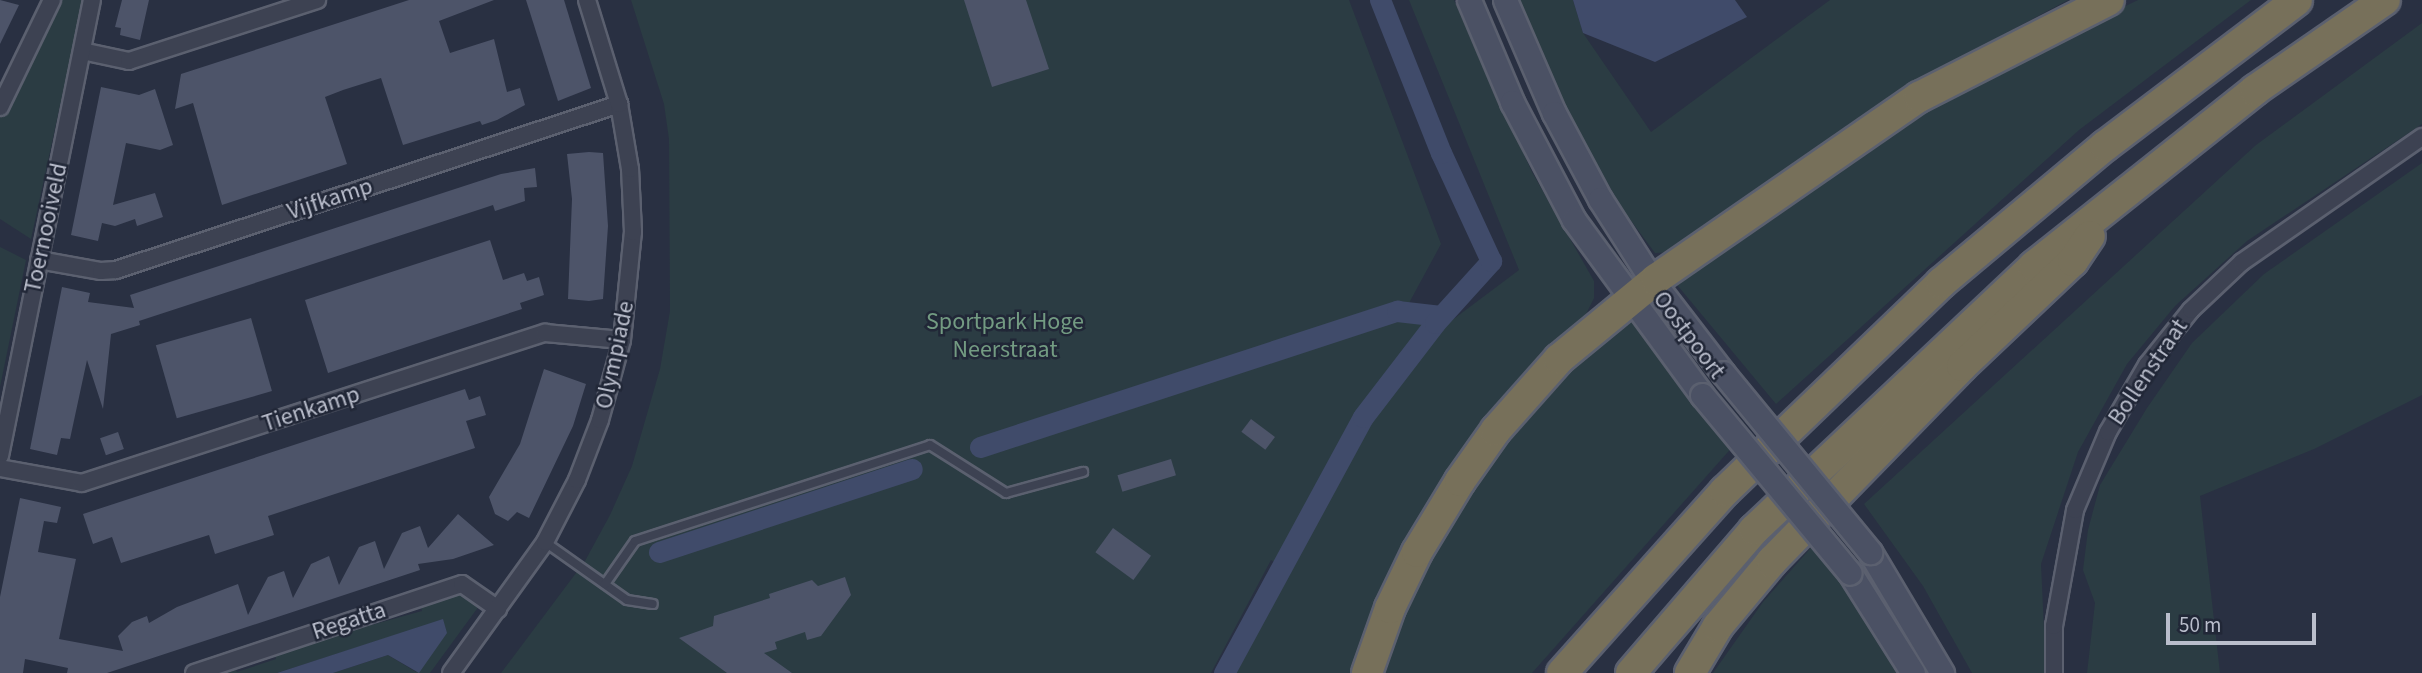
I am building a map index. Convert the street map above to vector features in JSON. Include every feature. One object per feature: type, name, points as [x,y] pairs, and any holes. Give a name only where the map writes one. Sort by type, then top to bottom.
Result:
[{"type":"highway","points":[[1367,673],[1412,563],[1460,481],[1496,430],[1559,359],[1641,291],[1919,97],[2109,0]]},
{"type":"highway","points":[[1562,673],[1724,491],[1941,283],[2105,146],[2297,0]]},
{"type":"highway","points":[[1631,673],[1754,530],[1840,446],[2035,267],[2255,90],[2385,0]]},
{"type":"highway","points":[[1689,673],[1718,626],[1772,561],[1962,366],[2073,261],[2113,202]]},
{"type":"main road","name":"Oostpoort","points":[[1468,0],[1545,169],[1641,291],[1723,373],[1870,551],[1942,673]]},
{"type":"main road","name":"Oostpoort","points":[[1505,0],[1554,113],[1641,291],[1702,395],[1850,573],[1913,673]]},
{"type":"street","points":[[0,107],[52,0]]},
{"type":"street","name":"Toernooiveld","points":[[0,456],[92,0]]},
{"type":"street","points":[[82,51],[129,61],[317,0]]},
{"type":"street","name":"Olympiade","points":[[451,673],[545,542],[577,480],[600,420],[622,340],[633,232],[630,169],[619,104],[587,0]]},
{"type":"street","name":"Vijfkamp","points":[[39,260],[116,270],[619,104]]},
{"type":"street","name":"Bollenstraat","points":[[2054,673],[2059,583],[2075,510],[2108,432],[2147,365],[2191,310],[2242,262],[2422,137]]},
{"type":"street","name":"Tienkamp","points":[[0,468],[82,484],[545,333],[622,340]]},
{"type":"street","name":"Regatta","points":[[194,673],[462,583],[498,609]]},
{"type":"lane","points":[[605,584],[635,541],[930,445],[1006,493],[1083,472]]},
{"type":"lane","points":[[545,542],[633,603],[653,604]]},
{"type":"green space","points":[[62,0],[83,0],[31,239],[0,219],[0,117]]},
{"type":"green space","name":"Sportpark Hoge Neerstraat","points":[[631,0],[1349,0],[1441,244],[1402,316],[1422,318],[1429,323],[1429,329],[1370,398],[1280,565],[1271,560],[1211,673],[501,673],[585,561],[610,515],[632,466],[660,369],[670,311],[669,139],[664,104]]},
{"type":"green space","points":[[1409,0],[1454,0],[1532,172],[1594,281],[1594,298],[1586,314],[1514,386],[1480,431],[1381,601],[1352,673],[1235,673],[1379,403],[1439,330],[1519,270]]},
{"type":"green space","points":[[1515,0],[1573,0],[1583,33],[1651,132],[1830,0],[2068,0],[1896,92],[1680,252],[1655,253],[1623,210],[1572,123]]},
{"type":"green space","points":[[2138,0],[2251,0],[2079,130],[1776,404],[1673,280],[1931,100]]},
{"type":"green space","points":[[2422,23],[2422,124],[2247,241],[2175,306],[2127,364],[2078,452],[2041,564],[2046,673],[1972,673],[1923,586],[1864,504],[2256,145]]},
{"type":"green space","points":[[2422,163],[2422,395],[2314,449],[2200,496],[2220,673],[2087,673],[2095,603],[2083,570],[2088,530],[2100,485],[2147,408],[2192,343],[2264,274]]},
{"type":"green space","points":[[0,247],[26,260],[0,387]]},
{"type":"green space","points":[[1629,315],[1735,444],[1532,673],[1374,673],[1438,529],[1540,395]]},
{"type":"green space","points":[[1816,542],[1850,583],[1902,673],[1713,673],[1763,602]]},
{"type":"green space","points":[[464,592],[479,606],[430,673],[333,673],[388,655],[416,672],[443,620],[277,673],[209,673],[234,665],[237,672],[276,659],[274,652],[422,611],[420,603]]},
{"type":"water","points":[[1573,0],[1735,0],[1747,17],[1655,62],[1583,33]]},
{"type":"water","points":[[443,619],[447,633],[419,673],[388,655],[333,673],[277,673]]},
{"type":"building","points":[[0,0],[19,5],[0,44]]},
{"type":"building","points":[[122,0],[149,0],[140,40],[120,35],[121,28],[115,27]]},
{"type":"building","points":[[409,0],[494,0],[439,21],[450,53],[494,39],[507,92],[520,88],[525,105],[482,125],[480,121],[403,145],[381,78],[343,90],[325,97],[347,164],[222,205],[193,103],[175,109],[181,74]]},
{"type":"building","points":[[526,0],[564,0],[591,88],[558,101]]},
{"type":"building","points":[[964,0],[1026,0],[1049,69],[992,87]]},
{"type":"building","points":[[101,87],[139,95],[155,89],[173,145],[160,150],[126,143],[113,205],[155,193],[163,217],[137,226],[135,219],[115,226],[102,223],[98,241],[71,235]]},
{"type":"building","points":[[603,153],[608,226],[603,299],[589,301],[568,299],[572,199],[567,154]]},
{"type":"building","points":[[535,168],[537,187],[524,188],[525,201],[495,211],[493,205],[139,321],[140,325],[111,334],[103,409],[87,360],[70,439],[61,438],[57,455],[30,449],[62,287],[90,293],[88,302],[134,308],[130,295],[501,174]]},
{"type":"building","points":[[490,240],[503,280],[524,273],[527,281],[539,277],[544,295],[520,303],[522,309],[328,373],[305,300]]},
{"type":"building","points":[[251,318],[272,391],[177,418],[156,345]]},
{"type":"building","points":[[544,369],[586,384],[573,426],[529,518],[517,512],[508,521],[495,514],[489,497],[520,444]]},
{"type":"building","points":[[465,389],[469,400],[480,396],[486,415],[466,421],[475,448],[268,516],[274,535],[215,554],[209,535],[121,563],[112,537],[93,544],[83,514]]},
{"type":"building","points":[[1251,419],[1275,437],[1265,450],[1241,432]]},
{"type":"building","points":[[118,432],[124,449],[106,455],[100,438]]},
{"type":"building","points":[[1171,459],[1176,475],[1122,492],[1117,475]]},
{"type":"building","points":[[20,498],[61,507],[57,523],[44,521],[38,552],[76,559],[59,639],[123,651],[118,636],[132,622],[147,616],[149,623],[177,607],[238,584],[248,615],[268,577],[284,571],[293,598],[311,564],[329,556],[339,585],[359,547],[375,541],[384,569],[402,533],[420,526],[428,548],[458,514],[494,545],[453,559],[418,564],[420,570],[107,673],[67,673],[68,668],[25,659],[23,673],[0,673],[0,597]]},
{"type":"building","points":[[1113,528],[1151,556],[1133,580],[1095,552]]},
{"type":"building","points":[[845,577],[851,595],[821,636],[807,640],[805,632],[775,642],[777,649],[764,653],[792,673],[727,673],[679,638],[713,626],[714,616],[770,598],[769,594],[812,580],[818,586]]},
{"type":"waterway","points":[[1224,673],[1363,417],[1435,323],[1491,261],[1441,153],[1380,0]]},
{"type":"waterway","points":[[980,447],[1397,311],[1441,316]]},
{"type":"waterway","points":[[659,552],[912,469]]}]
